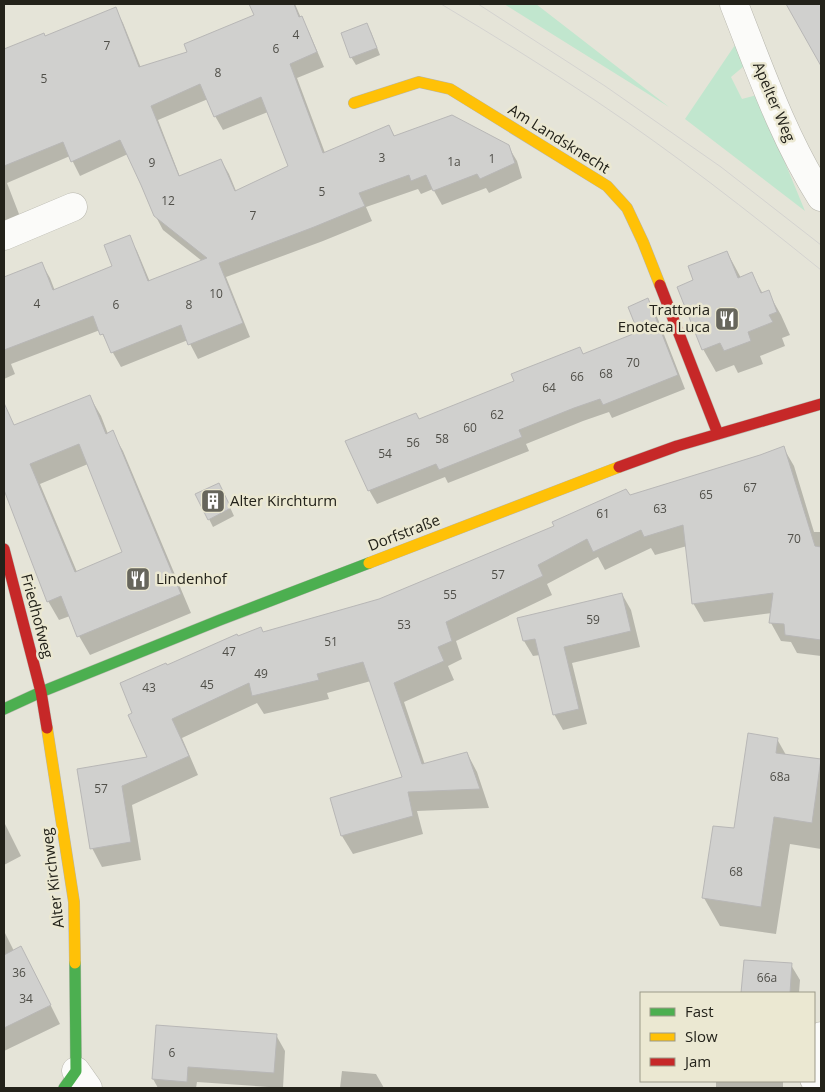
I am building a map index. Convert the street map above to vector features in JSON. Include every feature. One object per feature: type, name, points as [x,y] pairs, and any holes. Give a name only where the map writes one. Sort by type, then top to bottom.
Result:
[{"type":"street","name":"Apelter Weg","points":[[734,4],[775,108],[795,150],[821,197]]},
{"type":"street","name":"Am Landsknecht","points":[[354,103],[419,82],[450,90],[608,186],[627,208],[643,242],[718,434]]},
{"type":"street","points":[[4,236],[73,208]]},
{"type":"street","name":"Dorfstraße","points":[[4,709],[41,692],[220,620],[624,465],[677,446],[821,404]]},
{"type":"street","name":"Friedhofweg","points":[[4,548],[41,692]]},
{"type":"street","name":"Alter Kirchweg","points":[[41,692],[74,902],[76,1082]]},
{"type":"street","points":[[815,1074],[821,1036]]},
{"type":"green space","points":[[504,4],[536,4],[669,107]]},
{"type":"green space","points":[[735,45],[744,66],[731,77],[742,99],[757,95],[805,211],[685,119]]},
{"type":"building","points":[[249,4],[294,4],[299,17],[302,16],[317,52],[290,64],[323,153],[389,125],[394,136],[452,115],[509,145],[515,163],[480,179],[477,174],[433,191],[426,175],[411,181],[409,175],[359,193],[365,206],[219,263],[243,323],[188,345],[181,325],[111,353],[103,334],[100,335],[93,316],[4,350],[4,277],[42,262],[53,290],[112,266],[104,245],[130,235],[148,281],[207,258],[154,216],[120,140],[71,162],[63,142],[4,166],[4,49],[44,33],[45,36],[116,7],[139,67],[187,52],[184,44],[254,15]],"holes":[[[200,84],[214,117],[261,97],[288,166],[235,191],[221,159],[179,176],[151,106]]]},
{"type":"building","points":[[786,4],[821,4],[821,66]]},
{"type":"building","points":[[367,23],[377,48],[350,58],[341,33]]},
{"type":"building","points":[[727,251],[738,278],[752,272],[761,293],[769,290],[777,312],[769,315],[773,322],[748,332],[751,341],[724,351],[720,343],[702,350],[677,287],[693,280],[688,266]]},
{"type":"building","points":[[648,298],[678,375],[603,405],[600,399],[574,408],[519,430],[522,437],[439,470],[436,464],[368,491],[345,441],[416,413],[419,419],[514,381],[511,374],[580,347],[583,354],[638,332],[628,307]]},
{"type":"building","points":[[90,395],[106,434],[113,430],[181,594],[77,637],[61,596],[47,602],[4,490],[4,403],[14,425]],"holes":[[[79,444],[122,552],[75,572],[30,464]]]},
{"type":"building","points":[[784,446],[815,546],[821,547],[821,640],[785,635],[784,624],[769,623],[773,593],[692,604],[683,525],[644,537],[641,530],[593,552],[587,539],[538,565],[543,576],[446,622],[452,641],[438,647],[444,661],[394,683],[422,764],[467,752],[480,789],[408,792],[413,816],[341,836],[330,798],[402,777],[363,662],[317,674],[319,680],[252,696],[249,683],[172,719],[189,756],[122,786],[131,842],[90,849],[77,769],[147,757],[128,715],[132,713],[120,683],[166,663],[167,665],[237,634],[238,636],[261,627],[263,632],[379,599],[554,526],[552,522],[626,489],[630,495]]},
{"type":"building","name":"Alter Kirchturm","points":[[219,483],[231,508],[208,520],[195,494]]},
{"type":"building","points":[[622,593],[631,631],[564,647],[579,709],[553,715],[535,639],[523,641],[517,618]]},
{"type":"building","points":[[748,733],[778,738],[776,753],[821,759],[812,823],[774,817],[761,907],[702,898],[713,826],[734,828]]},
{"type":"building","points":[[21,946],[51,1005],[4,1028],[4,955]]},
{"type":"building","points":[[744,960],[792,963],[790,992],[741,992]]},
{"type":"building","points":[[156,1025],[277,1034],[274,1073],[188,1067],[187,1082],[152,1079]]},
{"type":"tram line","points":[[441,4],[577,88],[654,141],[821,270]]},
{"type":"tram line","points":[[478,4],[605,86],[721,167],[821,245]]},
{"type":"traffic: fast","points":[[4,709],[41,692],[220,620],[369,563]]},
{"type":"traffic: fast","points":[[64,1088],[76,1071],[75,963]]},
{"type":"traffic: slow","points":[[354,103],[419,82],[450,89],[607,186],[627,208],[660,285]]},
{"type":"traffic: slow","points":[[369,563],[619,467]]},
{"type":"traffic: slow","points":[[47,728],[74,902],[75,963]]},
{"type":"traffic: jam","points":[[660,285],[718,434]]},
{"type":"traffic: jam","points":[[619,467],[677,446],[821,404]]},
{"type":"traffic: jam","points":[[4,549],[41,692],[47,728]]},
{"type":"place","name":"Trattoria Enoteca Luca","points":[[727,319]]},
{"type":"place","name":"Alter Kirchturm","points":[[213,501]]},
{"type":"place","name":"Lindenhof","points":[[138,579]]}]
